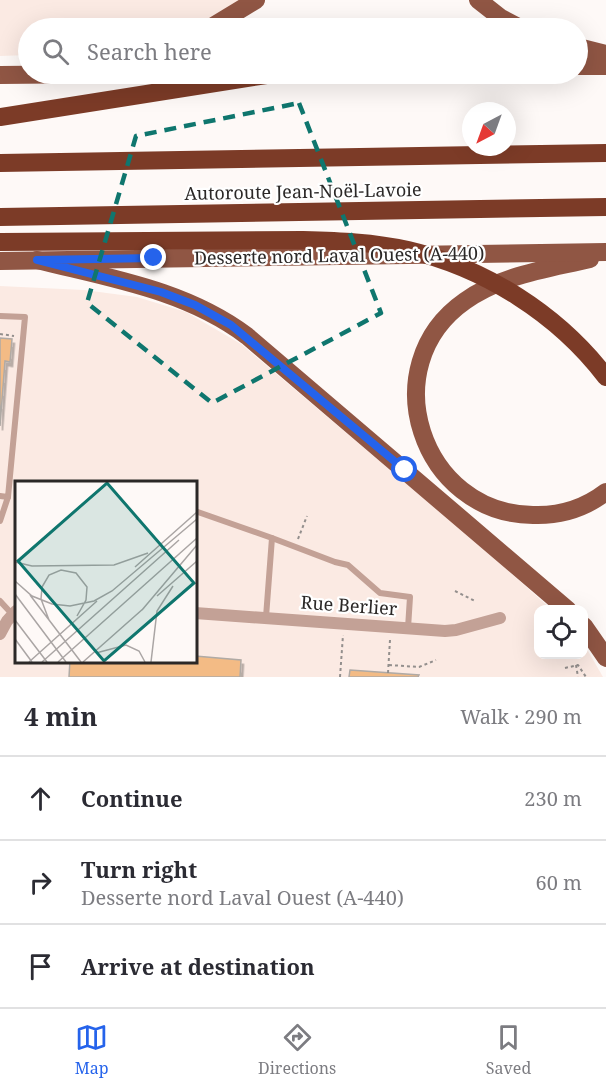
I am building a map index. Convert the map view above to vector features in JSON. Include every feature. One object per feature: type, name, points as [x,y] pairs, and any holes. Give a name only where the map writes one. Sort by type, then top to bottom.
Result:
[{"type":"highway","points":[[0,117],[210,84]]},
{"type":"highway","name":"Autoroute Jean-Noël-Lavoie","points":[[0,163],[606,153]]},
{"type":"highway","name":"Autoroute Jean-Noël-Lavoie","points":[[0,217],[606,207]]},
{"type":"highway","points":[[0,242],[343,241],[409,250],[446,262],[506,289],[556,325],[578,345],[606,377]]},
{"type":"main road","points":[[226,18],[256,0]]},
{"type":"main road","points":[[478,0],[501,18]]},
{"type":"main road","points":[[588,50],[606,54]]},
{"type":"main road","points":[[0,66],[18,64]]},
{"type":"main road","points":[[588,66],[606,66]]},
{"type":"main road","points":[[0,75],[18,75]]},
{"type":"main road","points":[[606,253],[510,279],[489,287],[466,300],[446,317],[431,338],[421,363],[416,389],[420,424],[433,458],[456,486],[480,502],[515,514],[545,515],[578,507],[606,492]]},
{"type":"main road","name":"Desserte nord Laval Ouest (A-440)","points":[[0,261],[606,253]]},
{"type":"main road","points":[[37,260],[161,292],[195,305],[231,325],[563,605]]},
{"type":"main road","points":[[588,632],[606,658]]},
{"type":"street","points":[[0,634],[14,613]]},
{"type":"street","name":"Rue Berlier","points":[[196,613],[456,630],[500,618]]},
{"type":"lane","points":[[0,316],[25,317],[8,496],[0,522]]},
{"type":"lane","points":[[0,496],[8,496]]},
{"type":"lane","points":[[196,511],[348,565],[380,593],[410,597],[408,628]]},
{"type":"lane","points":[[266,617],[272,538]]},
{"type":"lane","points":[[0,601],[14,613]]},
{"type":"path","points":[[0,334],[14,335],[14,344]]},
{"type":"path","points":[[301,532],[308,516]]},
{"type":"path","points":[[455,591],[475,601]]},
{"type":"path","points":[[340,677],[343,635]]},
{"type":"path","points":[[388,673],[390,638]]},
{"type":"path","points":[[388,664],[419,667],[435,660]]},
{"type":"path","points":[[576,665],[578,677]]},
{"type":"path","points":[[565,668],[576,665],[582,668],[586,677]]},
{"type":"highlighted area","points":[[299,103],[381,313],[212,403],[87,303],[136,136]]},
{"type":"shaded area","points":[[0,0],[244,0],[213,18],[18,18],[18,55],[0,56]]},
{"type":"shaded area","points":[[0,286],[84,290],[137,297],[186,312],[241,344],[485,550],[547,605],[534,605],[534,659],[588,659],[588,651],[603,677],[0,677]]},
{"type":"building","points":[[0,338],[12,339],[10,362],[5,361],[0,426]]},
{"type":"building","points":[[196,656],[241,660],[240,677],[69,677],[70,662],[196,662]]},
{"type":"building","points":[[350,670],[419,675],[418,677],[349,677]]},
{"type":"route","points":[[154,258],[37,260],[142,286],[195,305],[215,315],[247,336],[405,470]]}]
